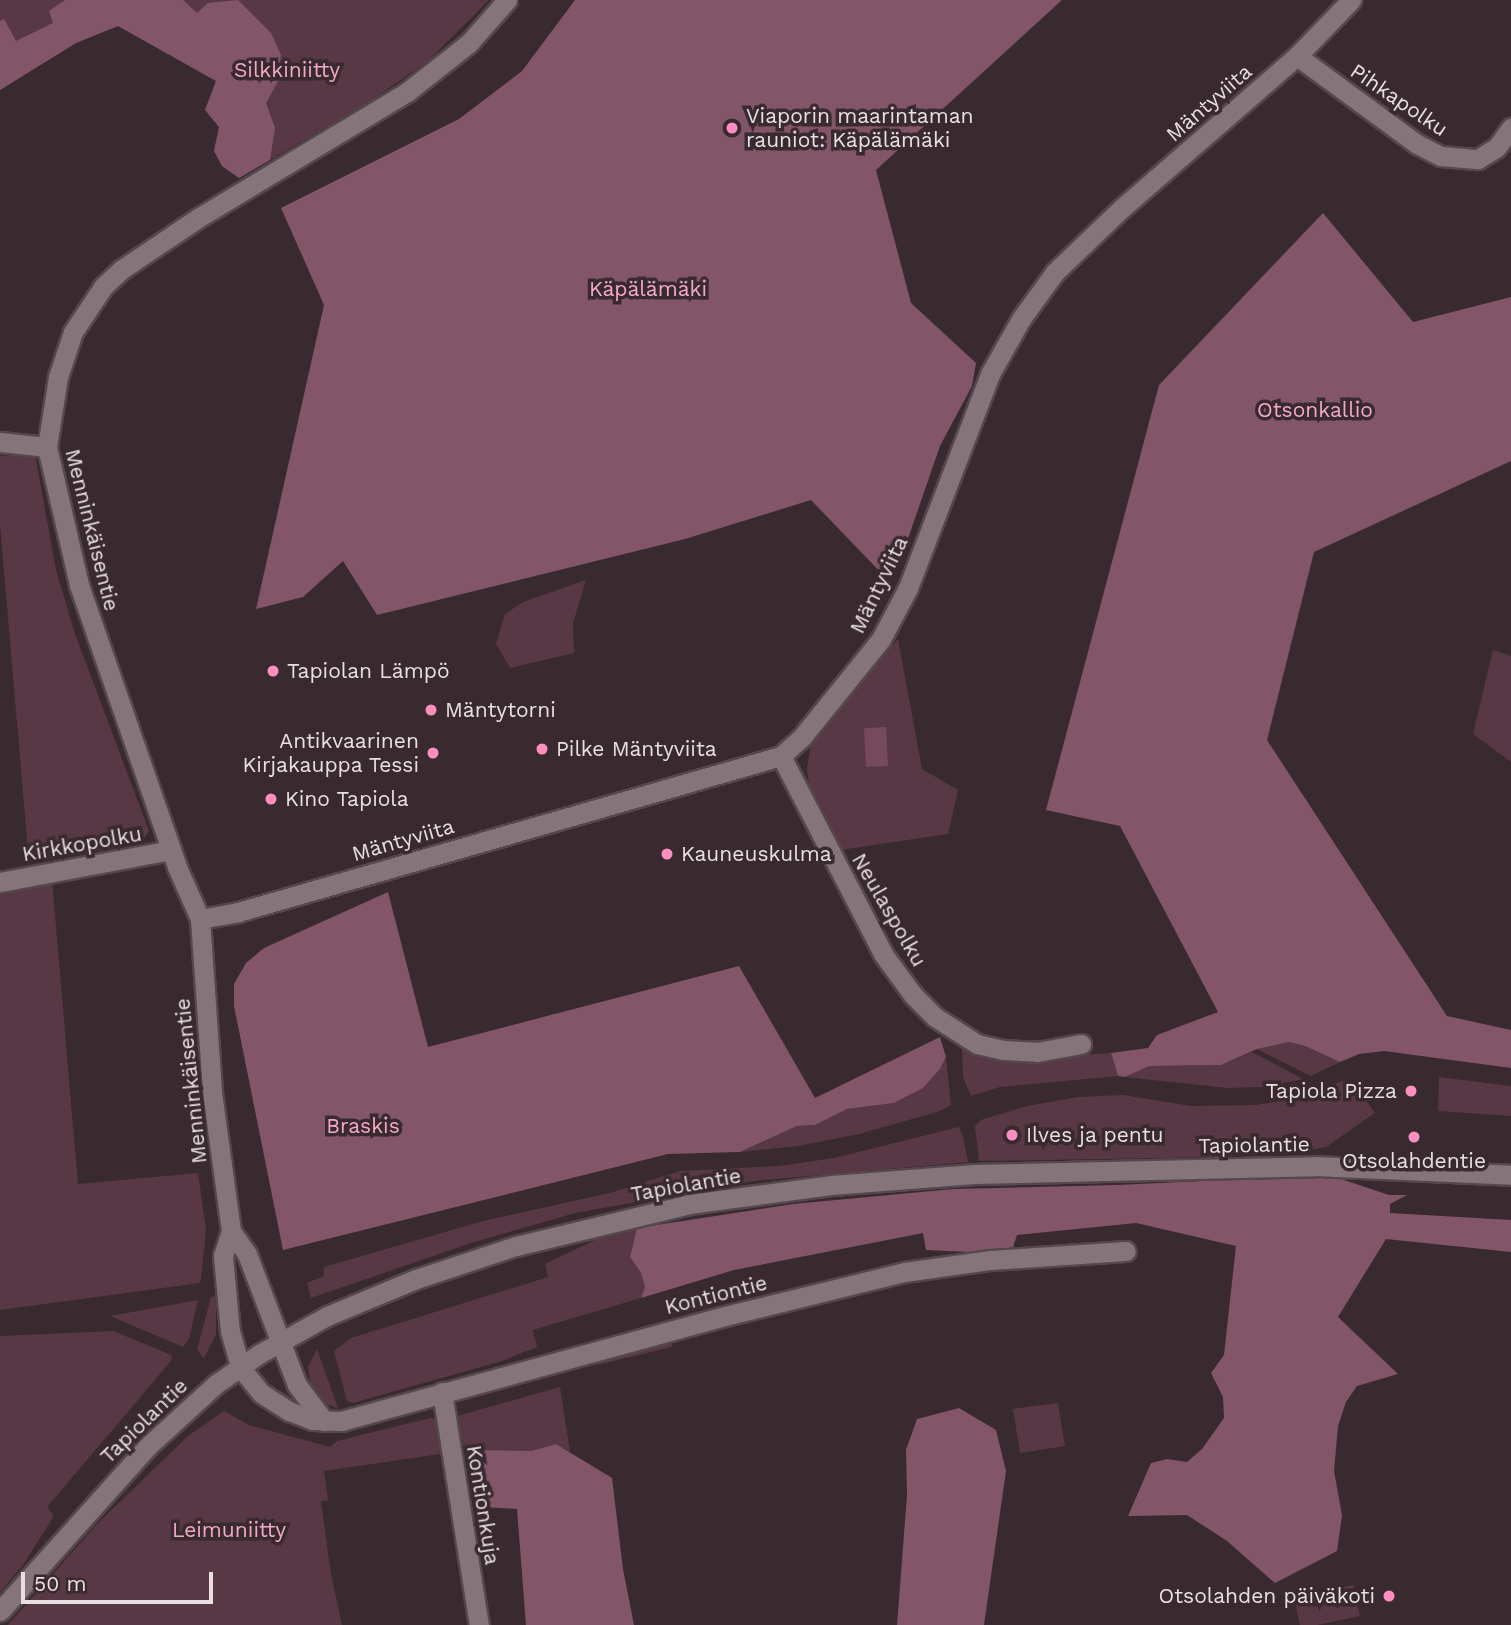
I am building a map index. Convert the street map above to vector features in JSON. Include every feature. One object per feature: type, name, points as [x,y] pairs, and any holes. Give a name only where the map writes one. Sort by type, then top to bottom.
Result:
[{"type":"street","name":"Menninkäisentie","points":[[240,1367],[230,1331],[223,1256],[231,1231],[212,1092],[201,919],[172,850],[83,601],[47,447],[58,377],[74,332],[103,288],[142,254],[416,86],[468,43],[507,0]]},
{"type":"street","name":"Mäntyviita","points":[[201,919],[238,912],[781,756],[802,737],[869,657],[908,588],[977,404],[1021,319],[1055,272],[1297,56],[1351,0]]},
{"type":"street","name":"Pihkapolku","points":[[1297,56],[1417,144],[1441,156],[1463,160],[1478,159],[1497,147],[1511,128]]},
{"type":"street","points":[[0,442],[47,447]]},
{"type":"street","name":"Neulaspolku","points":[[781,756],[883,954],[913,995],[934,1017],[977,1044],[1002,1050],[1037,1052],[1082,1044]]},
{"type":"street","name":"Kirkkopolku","points":[[0,882],[172,850]]},
{"type":"street","name":"Tapiolantie","points":[[0,1611],[147,1447],[209,1390],[240,1367],[327,1317],[416,1279],[516,1246],[608,1222],[715,1201],[831,1185],[975,1174],[1316,1166],[1511,1175]]},
{"type":"street","name":"Menninkäisentie","points":[[231,1231],[247,1254],[282,1341]]},
{"type":"street","name":"Kontiontie","points":[[240,1367],[261,1393],[302,1417],[324,1421],[347,1420],[725,1316],[904,1272],[991,1261],[1126,1251]]},
{"type":"street","points":[[282,1341],[297,1385],[324,1421]]},
{"type":"street","name":"Kontionkuja","points":[[442,1392],[479,1625]]},
{"type":"green space","name":"Silkkiniitty","points":[[0,0],[489,0],[428,61],[366,104],[239,178],[222,166],[214,151],[219,127],[205,110],[216,81],[118,26],[76,43],[0,90]]},
{"type":"green space","points":[[65,0],[183,0],[197,13],[208,3],[238,0],[271,33],[281,55],[277,83],[266,103],[275,128],[270,160],[239,178],[222,166],[214,151],[219,127],[205,110],[216,81],[118,26],[76,43],[0,90],[0,21],[4,19],[16,41],[53,23],[49,11]]},
{"type":"green space","name":"Käpälämäki","points":[[575,0],[1062,0],[876,170],[911,303],[976,363],[972,386],[940,446],[903,553],[887,579],[811,500],[685,539],[377,615],[343,561],[303,597],[256,609],[324,305],[281,208],[459,119],[522,71]]},
{"type":"green space","name":"Otsonkallio","points":[[1323,213],[1413,322],[1511,297],[1511,461],[1314,552],[1267,740],[1447,1016],[1511,1030],[1511,1068],[1384,1051],[1359,1054],[1340,1062],[1305,1046],[1289,1042],[1257,1049],[1221,1065],[1149,1066],[1125,1077],[1118,1076],[1111,1053],[1148,1048],[1157,1035],[1218,1012],[1120,826],[1046,810],[1159,385]]},
{"type":"green space","points":[[35,454],[56,570],[75,634],[149,831],[140,844],[29,862],[0,525],[0,456]]},
{"type":"green space","points":[[586,580],[573,623],[574,653],[510,668],[496,644],[505,614],[523,602]]},
{"type":"green space","points":[[898,639],[922,769],[958,790],[948,834],[840,850],[809,785],[807,768],[811,743]]},
{"type":"green space","points":[[1493,650],[1511,656],[1511,762],[1473,734]]},
{"type":"green space","points":[[52,880],[78,1184],[198,1173],[206,1230],[201,1279],[200,1283],[0,1310],[0,889]]},
{"type":"green space","name":"Braskis","points":[[388,892],[428,1047],[739,966],[815,1098],[940,1037],[946,1057],[940,1069],[923,1088],[894,1103],[847,1109],[815,1125],[797,1126],[740,1152],[668,1154],[283,1250],[234,1006],[234,984],[246,963],[264,948]]},
{"type":"green space","points":[[1289,1042],[1305,1046],[1340,1062],[1311,1076],[1257,1049]]},
{"type":"green space","points":[[962,1049],[1035,1058],[1111,1053],[1118,1076],[1000,1087],[971,1096],[963,1077]]},
{"type":"green space","points":[[1252,1052],[1303,1079],[1264,1087],[1228,1088],[1125,1077],[1148,1066],[1221,1065]]},
{"type":"green space","points":[[946,1057],[951,1105],[937,1112],[859,1134],[798,1146],[740,1152],[797,1126],[815,1125],[847,1109],[894,1103],[923,1088],[940,1069]]},
{"type":"green space","points":[[1439,1077],[1511,1086],[1511,1116],[1438,1111]]},
{"type":"green space","points":[[1344,1080],[1355,1085],[1375,1113],[1326,1147],[1218,1157],[979,1161],[975,1126],[981,1120],[1027,1106],[1078,1097],[1123,1095],[1191,1106],[1256,1105],[1304,1097]]},
{"type":"green space","points":[[959,1127],[968,1162],[754,1181],[575,1213],[471,1243],[311,1298],[307,1283],[324,1276],[324,1267],[483,1221],[610,1193],[680,1171],[779,1166],[834,1158]]},
{"type":"green space","points":[[1329,1175],[1389,1195],[1407,1195],[1390,1204],[1390,1213],[1511,1220],[1511,1252],[1386,1239],[1338,1317],[1398,1374],[1357,1386],[1346,1402],[1338,1426],[1334,1471],[1342,1515],[1337,1551],[1275,1583],[1227,1541],[1187,1515],[1128,1516],[1151,1463],[1167,1459],[1187,1462],[1202,1449],[1224,1418],[1223,1397],[1211,1373],[1224,1355],[1236,1246],[1136,1223],[1017,1235],[1011,1254],[926,1250],[923,1233],[734,1270],[641,1298],[645,1287],[641,1273],[630,1257],[637,1228],[793,1204],[953,1189],[1117,1185]]},
{"type":"green space","points":[[637,1228],[630,1257],[641,1273],[645,1287],[641,1298],[533,1330],[537,1347],[502,1361],[353,1403],[347,1401],[334,1351],[351,1338],[548,1277],[545,1264],[597,1239]]},
{"type":"green space","points":[[216,1296],[216,1334],[204,1358],[197,1350],[211,1297]]},
{"type":"green space","points":[[198,1300],[189,1339],[183,1347],[110,1316]]},
{"type":"green space","points":[[113,1331],[172,1355],[171,1361],[47,1507],[54,1516],[23,1565],[0,1592],[0,1336]]},
{"type":"green space","points":[[667,1341],[672,1342],[672,1347],[597,1365],[595,1362]]},
{"type":"green space","points":[[317,1349],[338,1408],[322,1403],[311,1390],[308,1367]]},
{"type":"green space","points":[[560,1387],[570,1452],[556,1444],[531,1451],[481,1450],[466,1459],[457,1416]]},
{"type":"green space","points":[[1058,1403],[1065,1446],[1020,1453],[1013,1409]]},
{"type":"green space","points":[[959,1408],[996,1430],[1006,1471],[984,1625],[897,1625],[907,1495],[906,1450],[917,1419]]},
{"type":"green space","name":"Leimuniitty","points":[[224,1411],[249,1425],[330,1447],[337,1441],[430,1418],[438,1419],[447,1453],[324,1471],[328,1500],[321,1501],[331,1574],[342,1625],[8,1625],[97,1524],[188,1436]]},
{"type":"green space","points":[[556,1444],[612,1478],[623,1569],[634,1625],[526,1625],[517,1509],[482,1507],[466,1459],[481,1450],[531,1451]]},
{"type":"green space","points":[[1353,1585],[1360,1616],[1317,1625],[1300,1625],[1294,1597]]},
{"type":"shaded area","points":[[886,727],[888,766],[866,767],[864,728]]},
{"type":"place","name":"Viaporin maarintaman rauniot: Käpälämäki","points":[[732,128]]},
{"type":"place","name":"Tapiolan Lämpö","points":[[273,671]]},
{"type":"place","name":"Mäntytorni","points":[[431,710]]},
{"type":"place","name":"Pilke Mäntyviita","points":[[542,749]]},
{"type":"place","name":"Antikvaarinen Kirjakauppa Tessi","points":[[433,753]]},
{"type":"place","name":"Kino Tapiola","points":[[271,799]]},
{"type":"place","name":"Kauneuskulma","points":[[667,854]]},
{"type":"place","name":"Tapiola Pizza","points":[[1411,1091]]},
{"type":"place","name":"Ilves ja pentu","points":[[1012,1135]]},
{"type":"place","name":"Otsolahdentie","points":[[1414,1137]]},
{"type":"place","name":"Otsolahden päiväkoti","points":[[1389,1596]]}]
